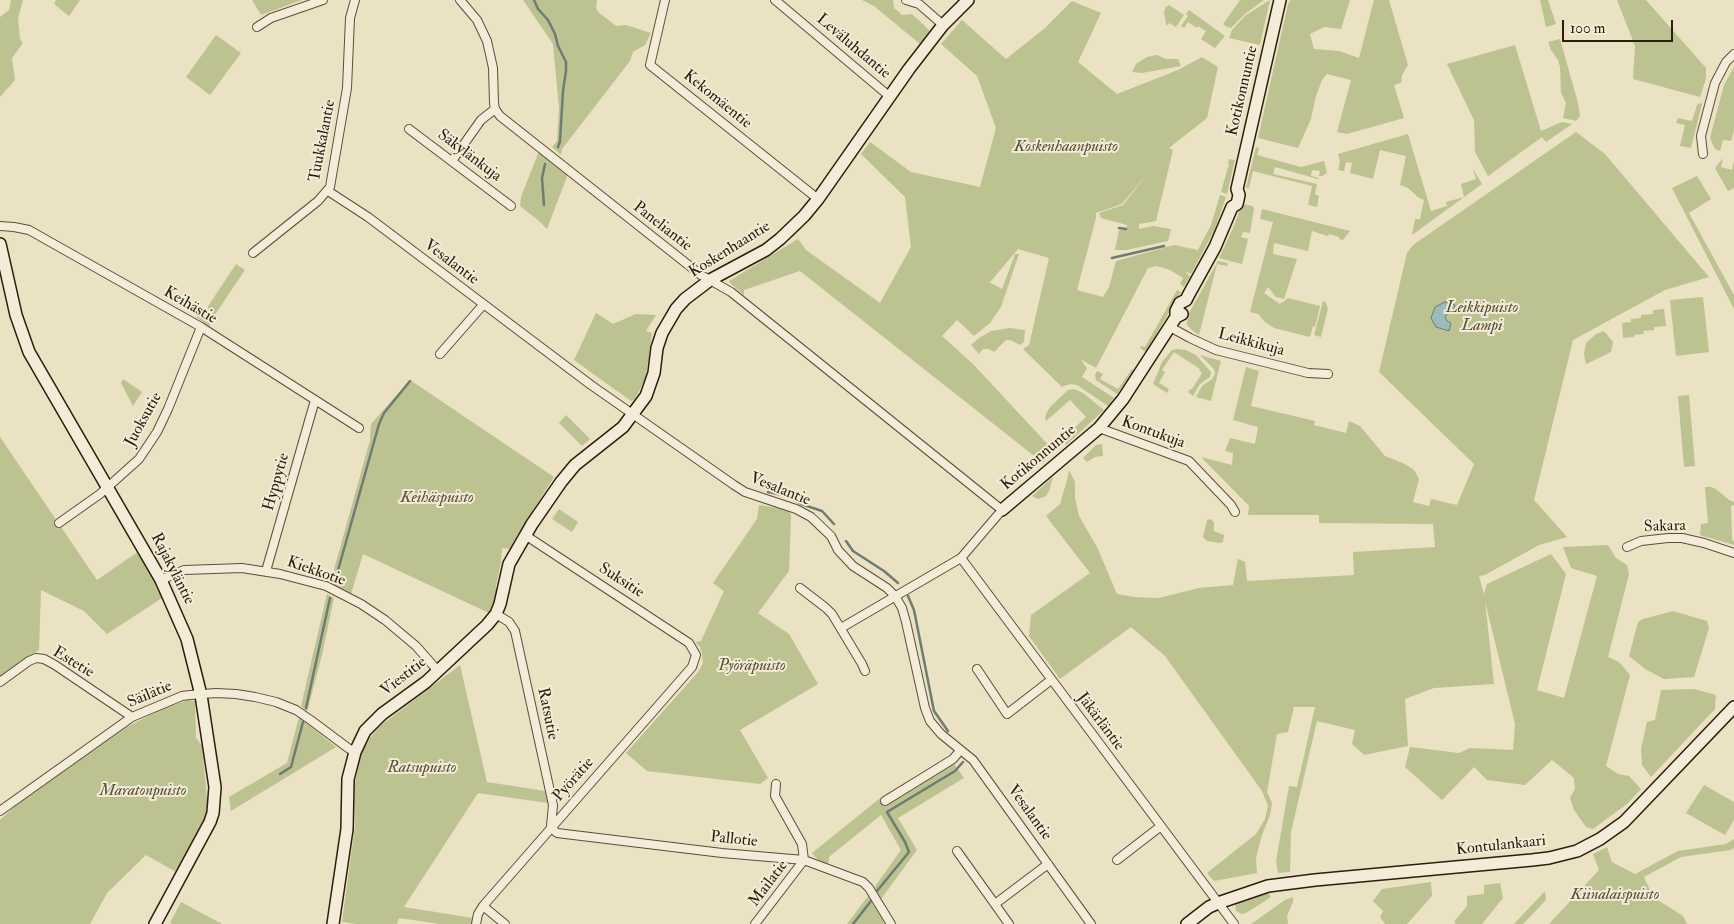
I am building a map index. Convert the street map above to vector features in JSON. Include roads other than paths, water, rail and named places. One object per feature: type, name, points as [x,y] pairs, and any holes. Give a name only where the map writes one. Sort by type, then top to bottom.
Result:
[{"type":"street","points":[[257,27],[271,18],[323,0]]},
{"type":"street","name":"Tuukkalantie","points":[[254,253],[318,201],[328,190],[347,88],[350,18],[355,0]]},
{"type":"street","points":[[452,161],[481,120],[495,109],[493,68],[487,41],[477,20],[460,0]]},
{"type":"street","name":"Kekomäentie","points":[[665,0],[650,65],[818,199]]},
{"type":"street","name":"Leväluhdantie","points":[[775,0],[889,96]]},
{"type":"street","points":[[906,0],[919,4],[944,25]]},
{"type":"street","name":"Koskenhaantie","points":[[562,482],[575,465],[619,431],[634,415],[652,382],[657,348],[665,326],[685,299],[710,280],[755,257],[794,227],[818,199],[889,96],[944,25],[968,0]]},
{"type":"street","name":"Kotikonnuntie","points":[[841,628],[961,558],[1002,510],[1099,428],[1123,399],[1173,322],[1180,303],[1186,300],[1215,247],[1232,207],[1230,202],[1232,193],[1237,189],[1280,0]]},
{"type":"street","points":[[1703,154],[1701,136],[1715,83],[1726,62],[1734,54]]},
{"type":"street","name":"Paneliantie","points":[[495,109],[504,119],[701,275],[731,292],[1002,510]]},
{"type":"street","name":"Säkylänkuja","points":[[409,129],[511,206]]},
{"type":"street","name":"Vesalantie","points":[[328,190],[368,217],[483,305],[634,415],[745,492],[796,509],[811,518],[831,536],[838,550],[853,566],[876,580],[895,596],[902,608],[906,622],[924,708],[930,721],[941,734],[973,760],[1091,924]]},
{"type":"street","name":"Keihästie","points":[[0,226],[29,230],[201,328],[359,428]]},
{"type":"street","name":"Rajakyläntie","points":[[0,244],[18,322],[29,352],[161,580],[187,639],[201,695],[215,787],[213,813],[210,822],[155,924]]},
{"type":"street","points":[[440,354],[483,305]]},
{"type":"street","name":"Leikkikuja","points":[[1173,322],[1190,338],[1216,350],[1308,373],[1328,374]]},
{"type":"street","name":"Juoksutie","points":[[59,523],[100,494],[139,458],[157,432],[201,328]]},
{"type":"street","name":"Hyppytie","points":[[266,571],[315,400]]},
{"type":"street","name":"Kontukuja","points":[[1099,428],[1189,461],[1231,505],[1235,512]]},
{"type":"street","name":"Viestitie","points":[[333,924],[347,829],[348,779],[354,752],[360,739],[370,725],[438,671],[496,614],[509,564],[525,535],[562,482]]},
{"type":"street","name":"Suksitie","points":[[525,535],[689,643],[696,655]]},
{"type":"street","name":"Sakara","points":[[1627,547],[1641,541],[1682,538],[1734,553]]},
{"type":"street","name":"Jäkärläntie","points":[[961,558],[1234,924]]},
{"type":"street","name":"Kiekkotie","points":[[161,580],[184,570],[223,568],[266,571],[326,586],[361,604],[385,620],[404,635],[438,671]]},
{"type":"street","points":[[800,588],[830,611],[865,671]]},
{"type":"street","name":"Ratsutie","points":[[496,614],[509,622],[515,631],[553,805],[553,818],[550,828]]},
{"type":"street","name":"Pyörätie","points":[[476,924],[478,914],[483,906],[692,667],[696,655]]},
{"type":"street","name":"Estetie","points":[[0,682],[29,661],[36,658],[44,659],[132,717]]},
{"type":"street","points":[[977,669],[1007,714],[1051,680]]},
{"type":"street","name":"Säilätie","points":[[0,811],[132,717],[182,696],[216,693],[236,694],[276,702],[296,710],[312,720],[354,752]]},
{"type":"street","name":"Kontulankaari","points":[[1186,924],[1209,907],[1260,888],[1282,884],[1549,858],[1577,850],[1600,840],[1624,822],[1734,707]]},
{"type":"street","points":[[884,801],[953,759],[958,753]]},
{"type":"street","points":[[776,784],[775,796],[802,844],[804,860]]},
{"type":"street","points":[[1117,860],[1161,826]]},
{"type":"street","name":"Pallotie","points":[[550,828],[557,833],[722,853],[804,860],[863,882],[869,888],[891,924]]},
{"type":"street","points":[[957,851],[1009,924]]},
{"type":"street","name":"Mailatie","points":[[756,924],[804,860]]},
{"type":"street","points":[[995,904],[1048,864]]},
{"type":"street","points":[[483,906],[505,924]]},
{"type":"water","points":[[1445,302],[1455,305],[1453,313],[1448,313],[1445,317],[1451,323],[1449,331],[1436,327],[1431,318],[1435,307]]},
{"type":"waterway","points":[[534,0],[538,9],[548,20],[566,62],[558,147]]},
{"type":"waterway","points":[[544,205],[542,178],[545,164]]},
{"type":"waterway","points":[[1119,228],[1126,229]]},
{"type":"waterway","points":[[1112,258],[1164,246]]},
{"type":"waterway","points":[[335,581],[379,424],[384,413],[410,381]]},
{"type":"waterway","points":[[768,492],[788,496],[801,504],[822,511],[834,524]]},
{"type":"waterway","points":[[846,541],[853,551],[884,571],[898,583]]},
{"type":"waterway","points":[[908,596],[914,610],[934,711],[948,731]]},
{"type":"waterway","points":[[306,708],[330,598]]},
{"type":"waterway","points":[[280,774],[291,767],[303,722]]},
{"type":"waterway","points":[[877,891],[909,852],[887,812],[955,771],[963,762]]},
{"type":"waterway","points":[[853,924],[871,901]]},
{"type":"park label","name":"Koskenhaanpuisto","points":[[1066,148]]},
{"type":"park label","name":"Leikkipuisto Lampi","points":[[1482,318]]},
{"type":"park label","name":"Keihäspuisto","points":[[437,499]]},
{"type":"park label","name":"Pyöräpuisto","points":[[752,667]]},
{"type":"park label","name":"Ratsupuisto","points":[[422,769]]},
{"type":"park label","name":"Maratonpuisto","points":[[143,792]]},
{"type":"park label","name":"Kiinalaispuisto","points":[[1615,896]]}]
